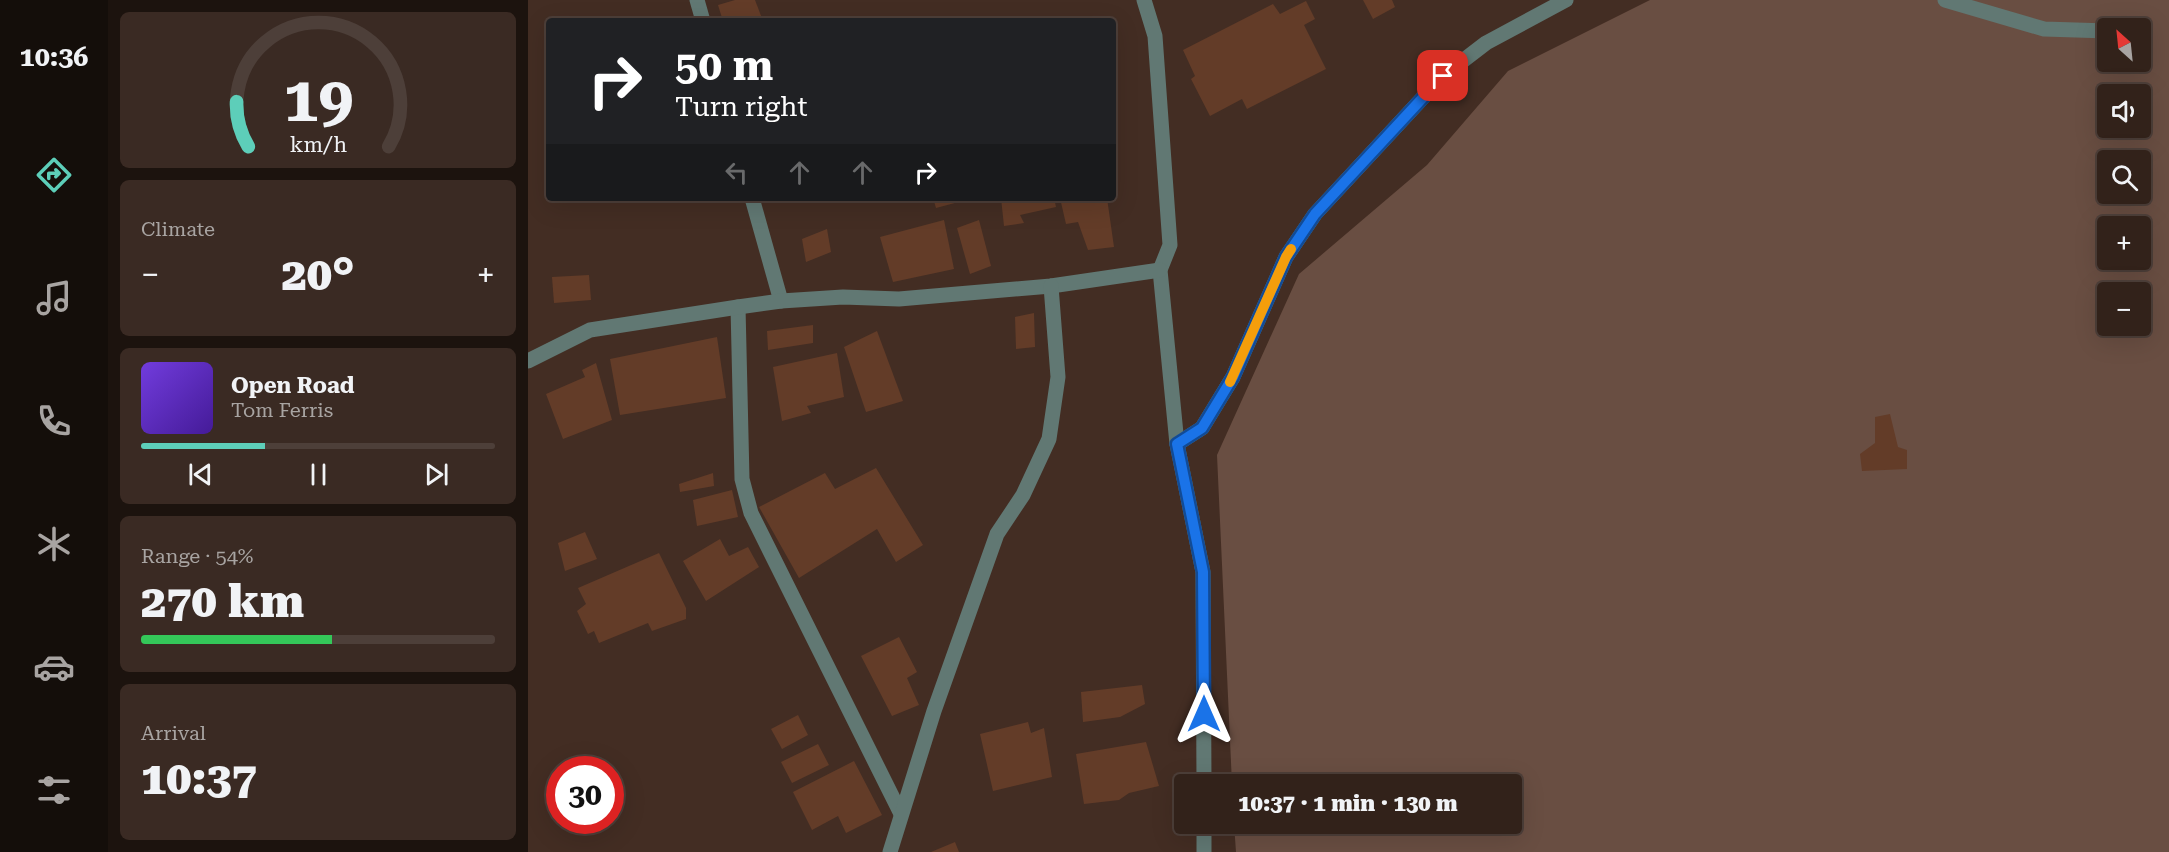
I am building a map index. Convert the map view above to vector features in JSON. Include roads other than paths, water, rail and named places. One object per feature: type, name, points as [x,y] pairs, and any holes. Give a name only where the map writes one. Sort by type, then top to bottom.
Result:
[{"type":"street","points":[[697,0],[702,18]]},
{"type":"street","points":[[1144,0],[1155,36],[1170,245],[1160,270],[1177,444],[1203,572],[1204,774]]},
{"type":"street","points":[[1177,444],[1202,428],[1233,377],[1286,257],[1315,214],[1443,76],[1486,42],[1566,0]]},
{"type":"street","points":[[1945,0],[2044,29],[2097,31]]},
{"type":"street","points":[[753,201],[781,301]]},
{"type":"street","points":[[528,361],[590,330],[738,307],[781,301],[843,297],[899,299],[1051,286],[1160,270]]},
{"type":"street","points":[[890,852],[934,711],[997,534],[1023,495],[1049,439],[1059,377],[1051,286]]},
{"type":"street","points":[[738,307],[742,479],[751,513],[901,814]]},
{"type":"street","points":[[1204,834],[1204,852]]}]
